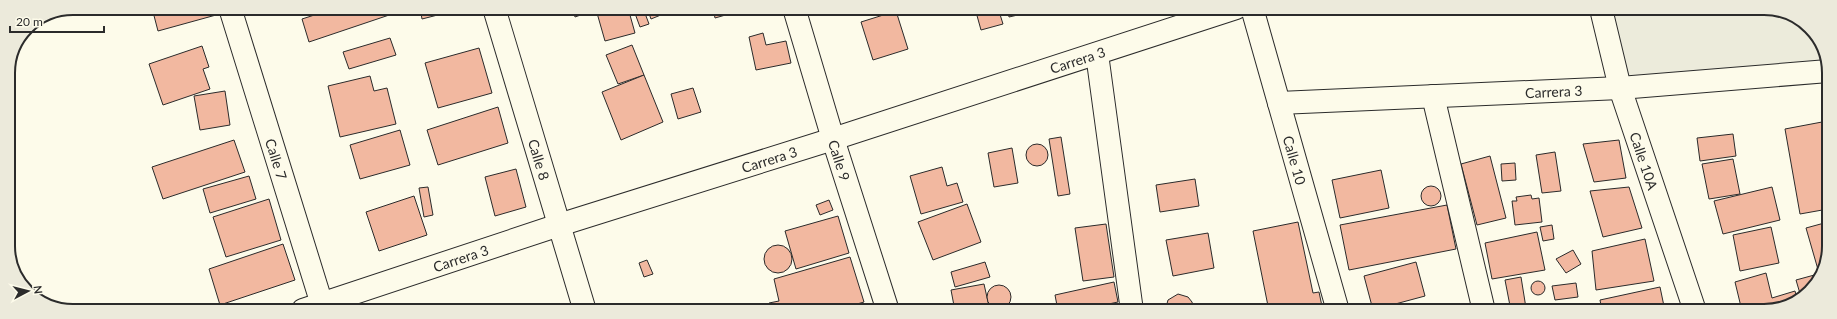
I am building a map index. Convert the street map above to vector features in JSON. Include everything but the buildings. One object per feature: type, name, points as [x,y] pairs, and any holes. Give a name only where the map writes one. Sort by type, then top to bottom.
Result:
[{"type":"street","name":"Calle 7","points":[[232,15],[315,304]]},
{"type":"street","name":"Calle 8","points":[[496,15],[583,304]]},
{"type":"street","name":"Calle 9","points":[[796,15],[833,139],[886,304]]},
{"type":"street","name":"Carrera 3","points":[[328,304],[559,225],[833,139],[1215,15]]},
{"type":"street","name":"Calle 10","points":[[1254,15],[1336,304]]},
{"type":"street","name":"Calle 10A","points":[[1603,15],[1620,88],[1692,304]]},
{"type":"street","points":[[1097,54],[1131,304]]},
{"type":"street","name":"Carrera 3","points":[[1279,103],[1620,88],[1822,72]]},
{"type":"street","points":[[1433,96],[1482,304]]},
{"type":"shaded area","points":[[1614,15],[1772,15],[1790,21],[1802,29],[1808,35],[1818,51],[1821,63],[1625,80]]}]
